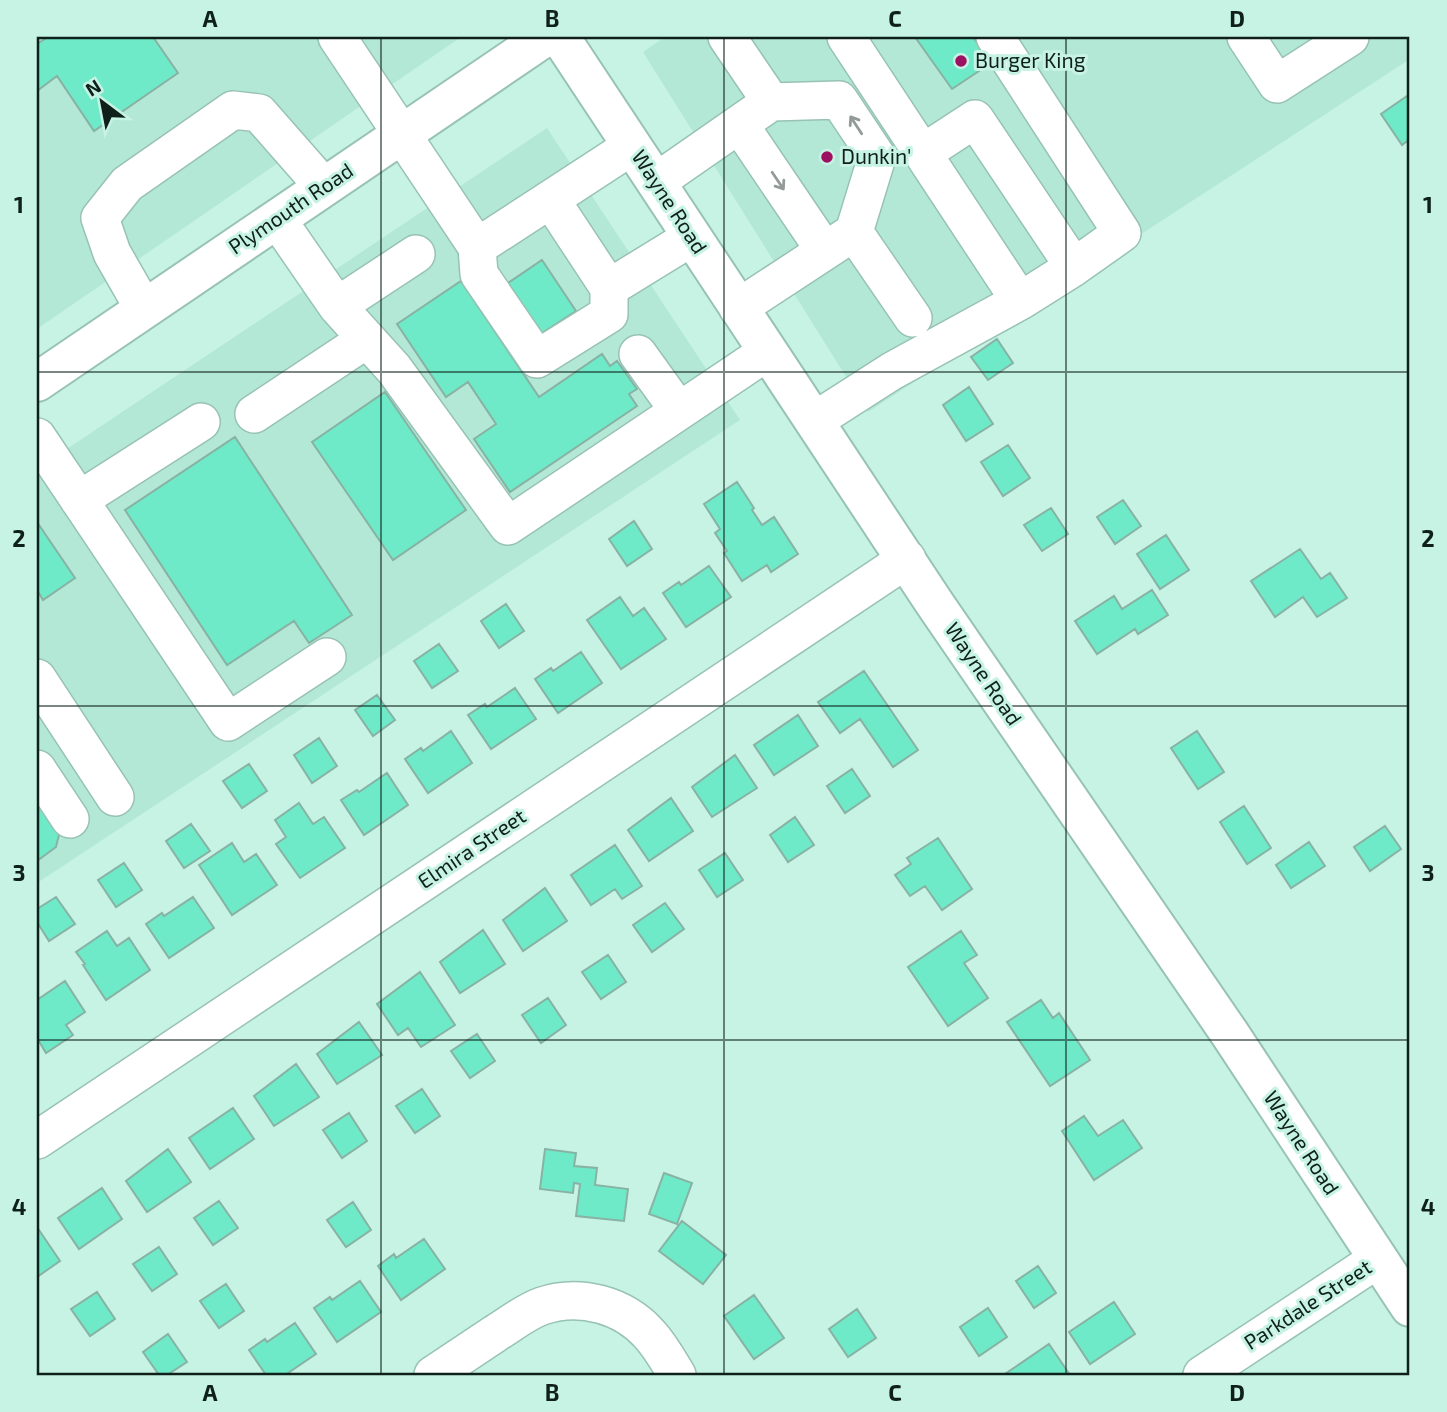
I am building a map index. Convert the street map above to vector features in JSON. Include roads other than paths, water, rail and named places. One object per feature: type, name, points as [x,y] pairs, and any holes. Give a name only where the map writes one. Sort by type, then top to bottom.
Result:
[{"type":"main road","name":"Plymouth Road","points":[[37,382],[545,37]]},
{"type":"main road","name":"Wayne Road","points":[[560,37],[943,615],[1230,1034],[1410,1307]]},
{"type":"street","points":[[337,37],[477,247],[479,274],[537,359],[609,314],[609,288],[551,200]]},
{"type":"street","points":[[727,37],[771,102]]},
{"type":"street","points":[[846,37],[1020,301]]},
{"type":"street","points":[[814,421],[892,370],[1020,301],[1122,233],[995,37]]},
{"type":"street","points":[[1246,37],[1277,84],[1350,37]]},
{"type":"street","points":[[656,182],[771,102],[839,100],[877,157],[840,242],[738,307]]},
{"type":"street","points":[[144,309],[113,253],[100,218],[127,184],[233,110],[259,113],[324,187]]},
{"type":"street","points":[[923,153],[975,119],[1074,267]]},
{"type":"street","points":[[739,124],[840,242],[913,318]]},
{"type":"street","points":[[477,247],[632,146]]},
{"type":"street","points":[[277,219],[337,306],[394,369],[508,526],[767,352]]},
{"type":"street","points":[[609,288],[692,237]]},
{"type":"street","points":[[337,306],[416,254]]},
{"type":"street","points":[[254,414],[367,339]]},
{"type":"street","points":[[638,354],[679,411]]},
{"type":"street","points":[[79,500],[201,422]]},
{"type":"street","points":[[37,436],[228,722],[327,657]]},
{"type":"street","name":"Elmira Street","points":[[37,1140],[907,558]]},
{"type":"street","points":[[37,678],[115,797]]},
{"type":"street","points":[[37,769],[70,818]]},
{"type":"street","name":"Parkdale Street","points":[[1202,1375],[1378,1259]]},
{"type":"street","points":[[435,1374],[541,1306],[581,1301],[608,1306],[629,1316],[651,1335],[677,1375]]},
{"type":"place","name":"Burger King","points":[[961,61]]},
{"type":"place","name":"Dunkin'","points":[[827,157]]}]
